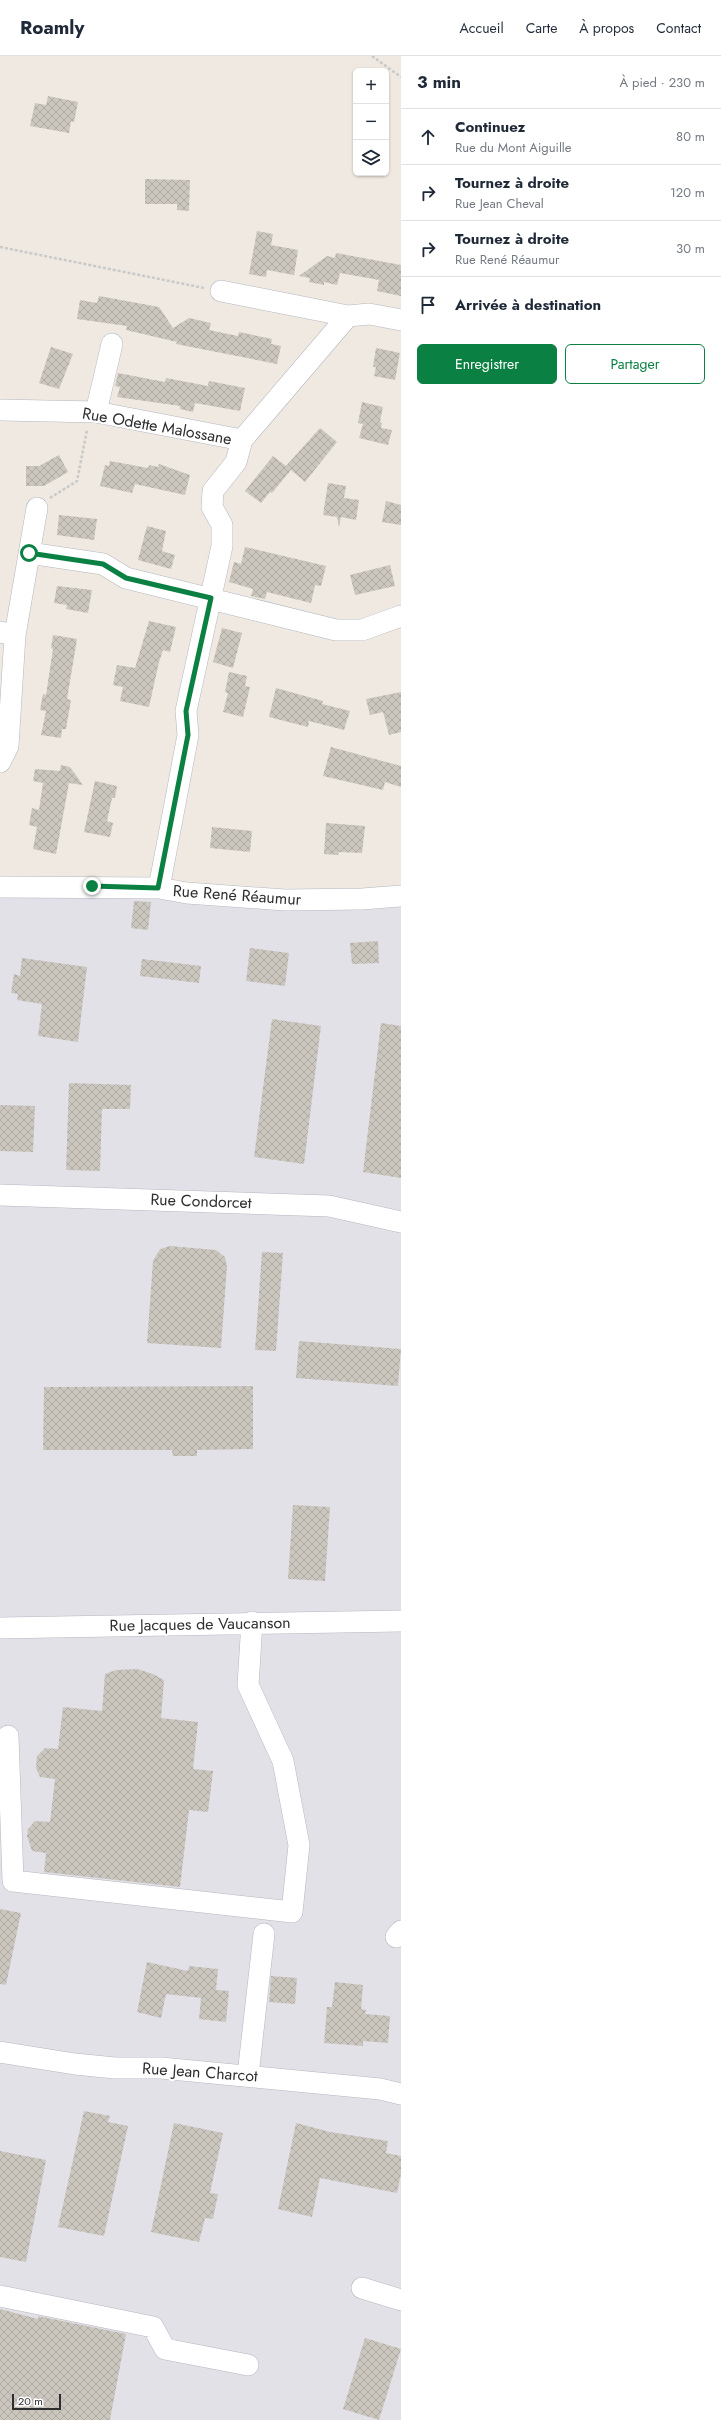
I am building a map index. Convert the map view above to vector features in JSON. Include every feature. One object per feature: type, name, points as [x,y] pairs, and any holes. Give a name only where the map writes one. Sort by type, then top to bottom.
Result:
[{"type":"street","points":[[221,291],[348,316],[369,314],[401,320]]},
{"type":"street","name":"Rue Odette Malossane","points":[[0,410],[96,412],[242,440],[348,316]]},
{"type":"street","points":[[96,412],[112,344]]},
{"type":"street","points":[[158,888],[188,735],[186,711],[222,546],[222,525],[212,507],[213,491],[236,462],[242,440]]},
{"type":"street","points":[[0,762],[8,746],[8,633],[29,553],[37,508]]},
{"type":"street","points":[[29,553],[103,564],[126,578],[336,630],[362,630],[401,616]]},
{"type":"street","name":"Rue René Réaumur","points":[[0,887],[158,888],[187,893],[285,900],[362,899],[401,896]]},
{"type":"street","name":"Rue Condorcet","points":[[0,1195],[329,1206],[401,1222]]},
{"type":"street","name":"Rue Jacques de Vaucanson","points":[[0,1628],[252,1622],[401,1621]]},
{"type":"street","points":[[8,1736],[13,1881],[292,1912],[299,1845],[283,1761],[248,1685],[252,1622]]},
{"type":"street","points":[[248,2075],[264,1934]]},
{"type":"street","name":"Rue Jean Charcot","points":[[0,2052],[75,2064],[115,2068],[161,2068],[248,2075],[380,2089],[401,2094]]},
{"type":"street","points":[[362,2288],[401,2300]]},
{"type":"street","points":[[0,2296],[153,2327],[165,2349],[248,2365]]},
{"type":"path","points":[[372,56],[401,77]]},
{"type":"path","points":[[0,247],[221,291]]},
{"type":"path","points":[[37,508],[77,481],[86,432],[96,412]]},
{"type":"shaded area","points":[[0,897],[133,897],[244,904],[401,900],[401,2420],[0,2420]]},
{"type":"building","points":[[48,96],[78,102],[74,122],[71,121],[69,133],[30,126],[35,103],[46,105]]},
{"type":"building","points":[[145,179],[190,180],[189,211],[177,210],[177,204],[145,204]]},
{"type":"building","points":[[257,231],[273,234],[271,245],[298,250],[294,275],[267,270],[266,277],[249,274]]},
{"type":"building","points":[[336,253],[401,265],[401,296],[377,291],[379,280],[340,273],[337,285],[324,282],[324,285],[309,282],[310,278],[299,276],[327,256],[335,258]]},
{"type":"building","points":[[99,296],[159,307],[173,328],[189,318],[211,323],[209,330],[238,336],[239,332],[272,339],[271,344],[281,346],[277,364],[176,344],[177,342],[126,330],[127,326],[77,319],[80,300],[97,303]]},
{"type":"building","points":[[51,347],[73,354],[59,389],[39,383]]},
{"type":"building","points":[[376,348],[400,353],[395,380],[374,376],[376,367],[373,367]]},
{"type":"building","points":[[118,373],[165,382],[166,378],[208,386],[209,381],[245,388],[240,411],[195,403],[193,412],[180,409],[180,406],[117,397],[120,387],[115,386]]},
{"type":"building","points":[[362,402],[383,407],[380,422],[382,423],[381,428],[392,430],[388,445],[359,438],[363,424],[358,423]]},
{"type":"building","points":[[320,428],[337,442],[305,482],[291,470],[272,493],[270,492],[261,503],[245,491],[273,456],[286,466]]},
{"type":"building","points":[[59,455],[68,472],[44,486],[26,486],[26,466],[39,466]]},
{"type":"building","points":[[110,461],[148,468],[149,465],[158,467],[159,464],[190,475],[185,495],[135,484],[132,493],[100,486],[105,465],[109,466]]},
{"type":"building","points":[[328,483],[346,486],[344,498],[359,500],[356,520],[341,517],[339,527],[337,517],[323,515]]},
{"type":"building","points":[[386,501],[401,505],[401,525],[382,522]]},
{"type":"building","points":[[59,515],[97,519],[94,540],[57,535]]},
{"type":"building","points":[[147,526],[166,531],[162,551],[175,555],[171,569],[138,560]]},
{"type":"building","points":[[245,547],[326,566],[321,586],[315,585],[311,603],[267,592],[265,599],[251,596],[253,589],[229,582],[234,562],[241,564]]},
{"type":"building","points":[[390,565],[395,586],[355,595],[350,575]]},
{"type":"building","points":[[57,586],[92,590],[88,613],[66,609],[67,605],[54,603]]},
{"type":"building","points":[[149,621],[176,627],[170,652],[163,650],[149,707],[120,701],[123,687],[113,685],[117,665],[135,668]]},
{"type":"building","points":[[222,628],[242,633],[233,668],[213,662]]},
{"type":"building","points":[[53,635],[77,639],[67,699],[71,700],[66,729],[62,729],[61,738],[41,735],[46,711],[40,710],[43,694],[46,695],[53,649],[51,648]]},
{"type":"building","points":[[229,672],[247,676],[245,686],[250,687],[243,717],[223,712],[228,693],[225,692]]},
{"type":"building","points":[[276,688],[323,701],[322,704],[350,711],[344,730],[309,721],[308,727],[269,717]]},
{"type":"building","points":[[401,692],[401,732],[389,735],[383,712],[370,715],[366,699]]},
{"type":"building","points":[[331,747],[401,766],[401,787],[385,782],[383,790],[323,776]]},
{"type":"building","points":[[61,765],[70,767],[83,785],[69,783],[56,854],[33,849],[37,827],[29,825],[32,808],[39,810],[43,783],[33,781],[35,769],[60,771]]},
{"type":"building","points":[[95,781],[117,786],[115,798],[112,798],[107,821],[113,823],[110,837],[84,832]]},
{"type":"building","points":[[326,823],[365,826],[362,853],[339,852],[338,855],[324,854]]},
{"type":"building","points":[[212,827],[252,831],[250,852],[210,848]]},
{"type":"building","points":[[134,901],[151,902],[148,930],[131,928]]},
{"type":"building","points":[[378,941],[379,963],[352,964],[350,943]]},
{"type":"building","points":[[250,948],[289,953],[285,986],[246,981]]},
{"type":"building","points":[[22,958],[87,967],[78,1042],[38,1036],[42,1004],[17,1000],[18,994],[11,993],[14,974],[20,976]]},
{"type":"building","points":[[142,959],[201,966],[199,983],[140,976]]},
{"type":"building","points":[[272,1019],[321,1026],[304,1164],[254,1157]]},
{"type":"building","points":[[381,1023],[401,1026],[401,1178],[363,1172]]},
{"type":"building","points":[[69,1083],[131,1085],[130,1109],[102,1109],[100,1171],[66,1170]]},
{"type":"building","points":[[0,1105],[35,1106],[33,1152],[0,1151]]},
{"type":"building","points":[[170,1246],[216,1250],[225,1257],[227,1266],[221,1348],[147,1343],[153,1261],[160,1249]]},
{"type":"building","points":[[262,1252],[283,1253],[276,1351],[255,1350]]},
{"type":"building","points":[[299,1341],[401,1349],[398,1386],[296,1378]]},
{"type":"building","points":[[253,1386],[253,1449],[197,1450],[197,1456],[173,1456],[172,1450],[43,1450],[44,1387]]},
{"type":"building","points":[[293,1505],[330,1507],[325,1581],[288,1579]]},
{"type":"building","points":[[137,1669],[153,1674],[164,1680],[161,1718],[198,1722],[193,1769],[213,1771],[208,1812],[189,1810],[180,1887],[44,1872],[46,1853],[32,1851],[27,1836],[28,1829],[35,1821],[50,1822],[55,1779],[40,1777],[36,1768],[37,1756],[45,1748],[58,1749],[63,1707],[102,1711],[105,1674],[116,1670]]},
{"type":"building","points":[[0,1909],[21,1913],[6,1985],[0,1984]]},
{"type":"building","points":[[147,1962],[188,1971],[189,1966],[218,1969],[216,1990],[229,1991],[226,2022],[199,2019],[201,1998],[166,1994],[161,2018],[137,2012]]},
{"type":"building","points":[[271,1976],[297,1978],[295,2004],[269,2002]]},
{"type":"building","points":[[335,1982],[363,1985],[361,2009],[366,2010],[365,2014],[390,2016],[388,2043],[363,2041],[363,2046],[324,2043],[327,2007],[332,2007]]},
{"type":"building","points":[[84,2111],[110,2116],[108,2122],[128,2126],[104,2236],[58,2227]]},
{"type":"building","points":[[174,2123],[223,2133],[210,2193],[218,2194],[213,2219],[205,2218],[199,2242],[151,2232]]},
{"type":"building","points":[[296,2123],[330,2132],[388,2141],[386,2153],[401,2156],[401,2174],[397,2193],[320,2178],[312,2217],[278,2209]]},
{"type":"building","points":[[0,2151],[46,2160],[26,2262],[0,2257]]},
{"type":"building","points":[[0,2309],[38,2319],[38,2316],[126,2334],[110,2420],[0,2420]]},
{"type":"building","points":[[365,2338],[401,2349],[379,2420],[343,2409]]},
{"type":"route","points":[[29,553],[103,564],[126,578],[211,598],[186,711],[188,735],[158,888],[92,886]]}]
